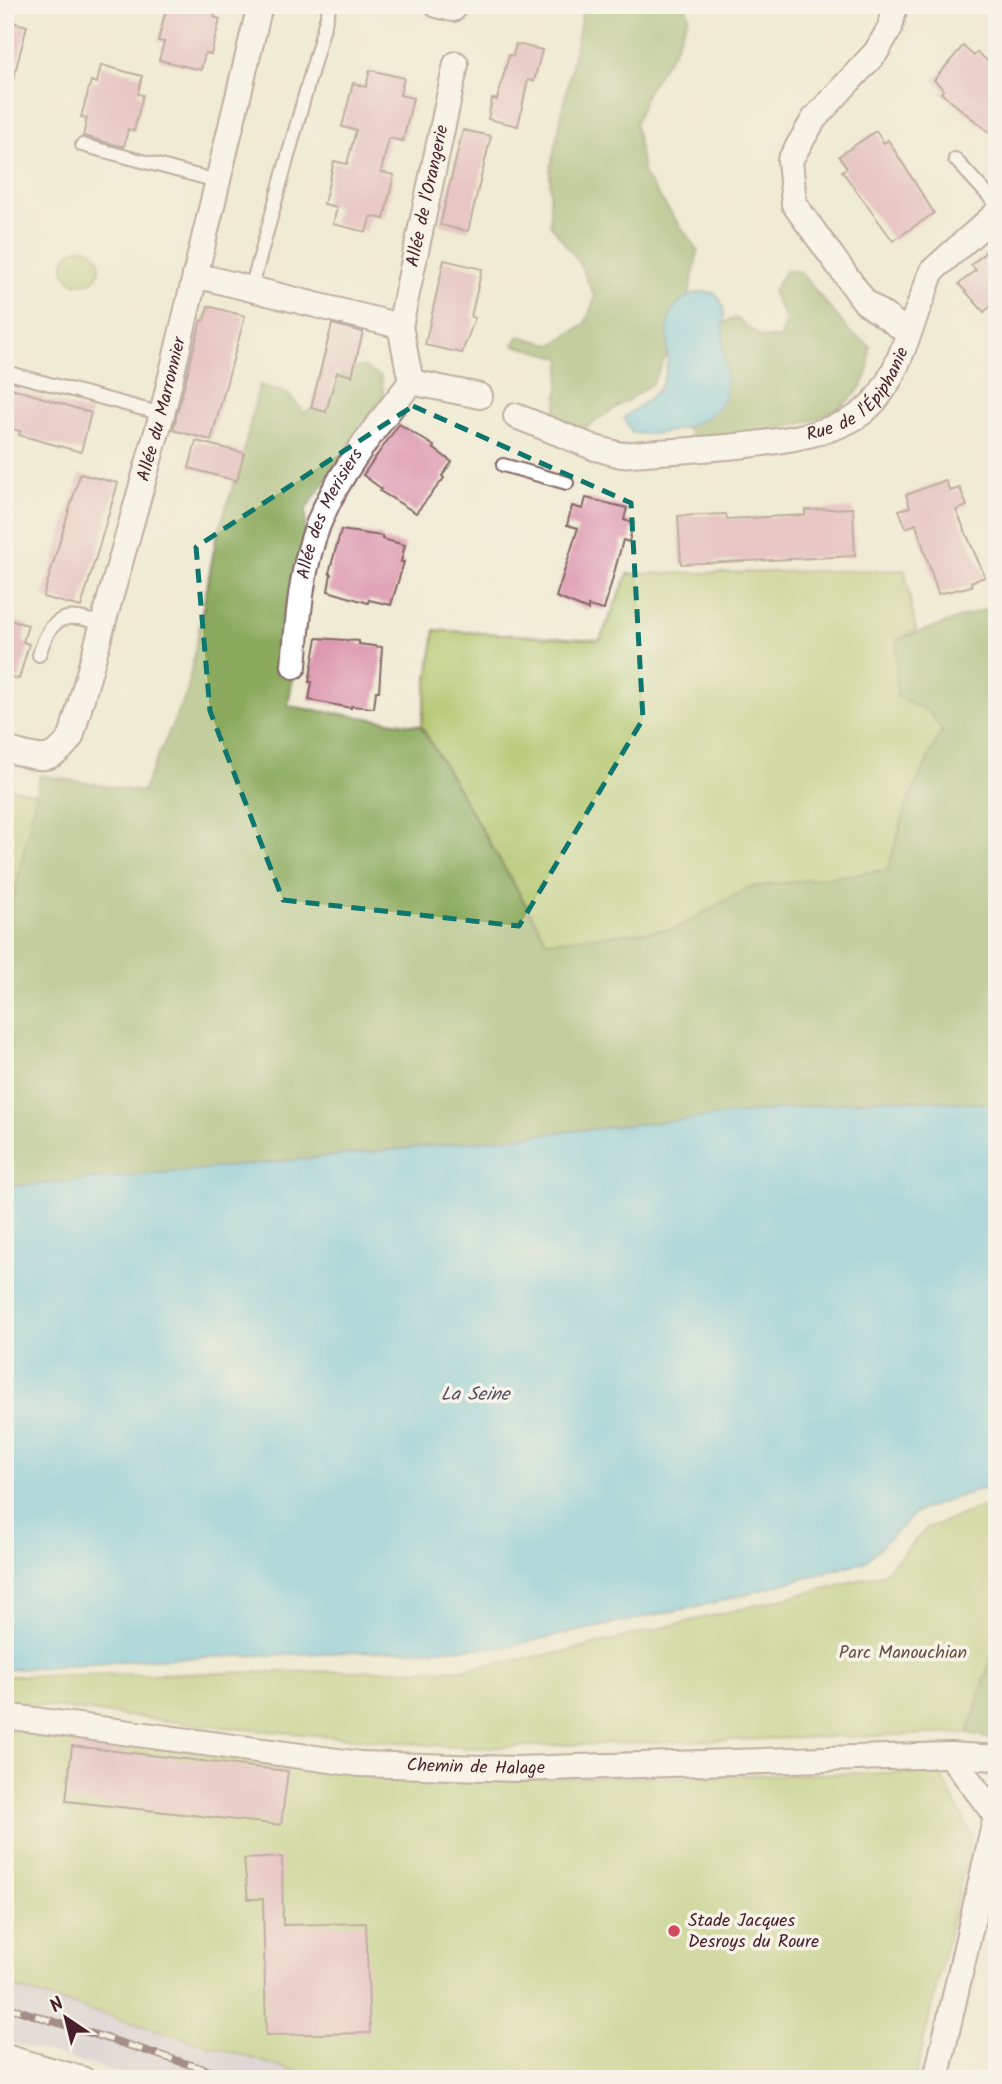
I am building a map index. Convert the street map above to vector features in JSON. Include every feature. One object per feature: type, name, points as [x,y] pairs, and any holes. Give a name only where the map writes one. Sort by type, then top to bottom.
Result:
[{"type":"street","name":"Allée du Marronnier","points":[[5,749],[43,759],[59,753],[71,737],[162,414],[260,5]]},
{"type":"street","name":"Rue de l'Épiphanie","points":[[516,415],[595,448],[621,455],[804,438],[857,417],[893,377],[909,333],[865,302],[794,204],[790,160],[814,119],[876,52],[890,28],[895,5]]},
{"type":"street","name":"Allée de l'Orangerie","points":[[400,326],[456,64]]},
{"type":"street","points":[[909,333],[932,271],[997,213]]},
{"type":"street","points":[[195,275],[400,326],[411,382],[480,396]]},
{"type":"street","name":"Allée des Merisiers","points":[[294,666],[300,595],[318,524],[358,450],[411,382]]},
{"type":"street","name":"Chemin de Halage","points":[[5,1716],[360,1764],[516,1769],[950,1755],[997,1758]]},
{"type":"street","points":[[936,2079],[996,1815],[950,1755]]},
{"type":"street","points":[[5,2057],[82,2079]]},
{"type":"lane","points":[[251,289],[330,5]]},
{"type":"lane","points":[[82,145],[217,181]]},
{"type":"lane","points":[[955,159],[997,205]]},
{"type":"lane","points":[[5,372],[162,414]]},
{"type":"lane","points":[[503,465],[567,483]]},
{"type":"lane","points":[[39,655],[46,632],[56,621],[70,617],[102,625]]},
{"type":"highlighted area","points":[[413,406],[631,503],[643,719],[519,926],[283,900],[210,711],[196,547]]},
{"type":"shaded area","points":[[5,1985],[321,2079],[141,2079],[5,2041]]},
{"type":"green space","points":[[584,5],[685,5],[689,16],[674,50],[647,92],[635,124],[644,175],[698,251],[684,320],[652,384],[582,430],[553,436],[562,358],[513,345],[519,336],[552,345],[585,324],[595,298],[579,262],[550,224],[550,171]]},
{"type":"green space","points":[[82,248],[95,253],[100,266],[95,279],[82,284],[69,279],[64,266],[69,253]]},
{"type":"green space","points":[[786,270],[800,272],[850,332],[870,346],[866,378],[853,396],[835,410],[814,420],[765,431],[695,439],[681,423],[706,329],[736,318],[762,338],[780,338],[786,321],[772,292]]},
{"type":"green space","points":[[363,366],[381,377],[384,395],[306,509],[304,550],[307,592],[288,706],[421,726],[547,941],[675,929],[750,887],[888,870],[906,806],[942,730],[928,711],[896,696],[897,640],[997,605],[997,1104],[881,1099],[189,1171],[5,1187],[5,939],[40,775],[142,792],[187,692],[216,539],[242,458],[259,385],[287,393],[305,413],[336,391],[341,373]]},
{"type":"green space","points":[[905,570],[916,631],[897,640],[928,711],[942,730],[906,806],[889,870],[750,887],[675,929],[547,942],[421,726],[435,630],[600,640],[628,574]]},
{"type":"green space","points":[[5,787],[38,794],[5,939]]},
{"type":"green space","name":"Parc Manouchian","points":[[982,1507],[997,1509],[997,1639],[968,1733],[467,1748],[209,1726],[5,1701],[5,1676],[465,1669],[568,1651],[883,1574],[927,1528]]},
{"type":"green space","points":[[997,1639],[997,1741],[968,1733]]},
{"type":"green space","points":[[5,1727],[474,1779],[939,1772],[972,1835],[915,2079],[321,2079],[5,1985]]},
{"type":"water","points":[[700,292],[715,293],[723,305],[726,382],[720,405],[711,414],[685,427],[655,434],[631,432],[624,418],[654,394],[666,371],[669,319],[674,308],[684,299]]},
{"type":"water","name":"La Seine","points":[[881,1099],[997,1104],[997,1492],[979,1489],[916,1512],[866,1561],[721,1601],[503,1647],[149,1659],[5,1670],[5,1187],[189,1171]]},
{"type":"building","points":[[167,5],[217,5],[214,17],[220,19],[211,54],[205,53],[201,70],[159,60],[164,42],[158,41]]},
{"type":"building","points":[[5,20],[27,26],[11,88],[5,88]]},
{"type":"building","points":[[516,44],[542,50],[534,81],[528,80],[518,126],[488,119],[492,99],[497,100],[509,55],[513,56]]},
{"type":"building","points":[[963,46],[974,56],[977,52],[997,69],[997,139],[941,93],[944,90],[934,80]]},
{"type":"building","points":[[101,65],[142,76],[138,94],[143,95],[134,131],[128,129],[124,147],[83,136],[87,118],[81,117],[91,81],[97,83]]},
{"type":"building","points":[[370,70],[404,78],[400,95],[413,98],[403,141],[389,138],[381,172],[394,175],[384,219],[371,216],[366,232],[333,224],[337,207],[324,204],[334,161],[347,164],[356,130],[342,127],[353,83],[366,87]]},
{"type":"building","points":[[463,130],[491,136],[468,231],[440,225]]},
{"type":"building","points":[[876,131],[884,143],[888,140],[934,213],[893,241],[842,171],[847,168],[839,156]]},
{"type":"building","points":[[997,242],[997,301],[984,312],[959,284],[976,270],[971,265]]},
{"type":"building","points":[[444,260],[482,269],[471,317],[475,318],[462,353],[425,345]]},
{"type":"building","points":[[208,306],[245,316],[211,440],[173,430],[201,320],[204,321]]},
{"type":"building","points":[[332,324],[363,332],[352,376],[337,372],[326,412],[311,408]]},
{"type":"building","points":[[5,386],[91,413],[81,452],[19,435],[20,431],[5,427]]},
{"type":"building","points":[[399,424],[434,446],[433,448],[452,462],[442,476],[444,478],[416,513],[380,491],[382,489],[363,475]]},
{"type":"building","points":[[196,441],[244,453],[237,481],[189,468]]},
{"type":"building","points":[[80,474],[118,483],[81,607],[43,597]]},
{"type":"building","points":[[945,480],[950,491],[960,488],[967,506],[956,510],[985,577],[971,582],[972,586],[938,594],[916,524],[906,528],[899,510],[910,507],[906,495]]},
{"type":"building","points":[[586,498],[627,508],[624,520],[634,523],[629,542],[623,540],[604,610],[588,606],[588,610],[556,597],[578,528],[567,525],[572,506],[583,509]]},
{"type":"building","points":[[853,508],[855,556],[681,564],[678,516],[726,514],[727,519],[805,515],[805,510]]},
{"type":"building","points":[[341,530],[382,536],[382,539],[405,545],[401,562],[404,562],[391,605],[369,600],[368,603],[328,591],[329,573]]},
{"type":"building","points":[[5,619],[28,625],[23,642],[29,644],[19,679],[5,676]]},
{"type":"building","points":[[317,638],[359,641],[359,644],[382,647],[379,691],[376,691],[374,708],[351,708],[309,700],[312,682],[309,682]]},
{"type":"building","points":[[72,1746],[288,1771],[281,1825],[66,1801]]},
{"type":"building","points":[[282,1857],[283,1925],[366,1923],[370,2033],[266,2035],[263,1899],[248,1899],[244,1859]]},
{"type":"railway","points":[[5,2006],[235,2079]]},
{"type":"place","name":"Stade Jacques Desroys du Roure","points":[[674,1931]]}]
